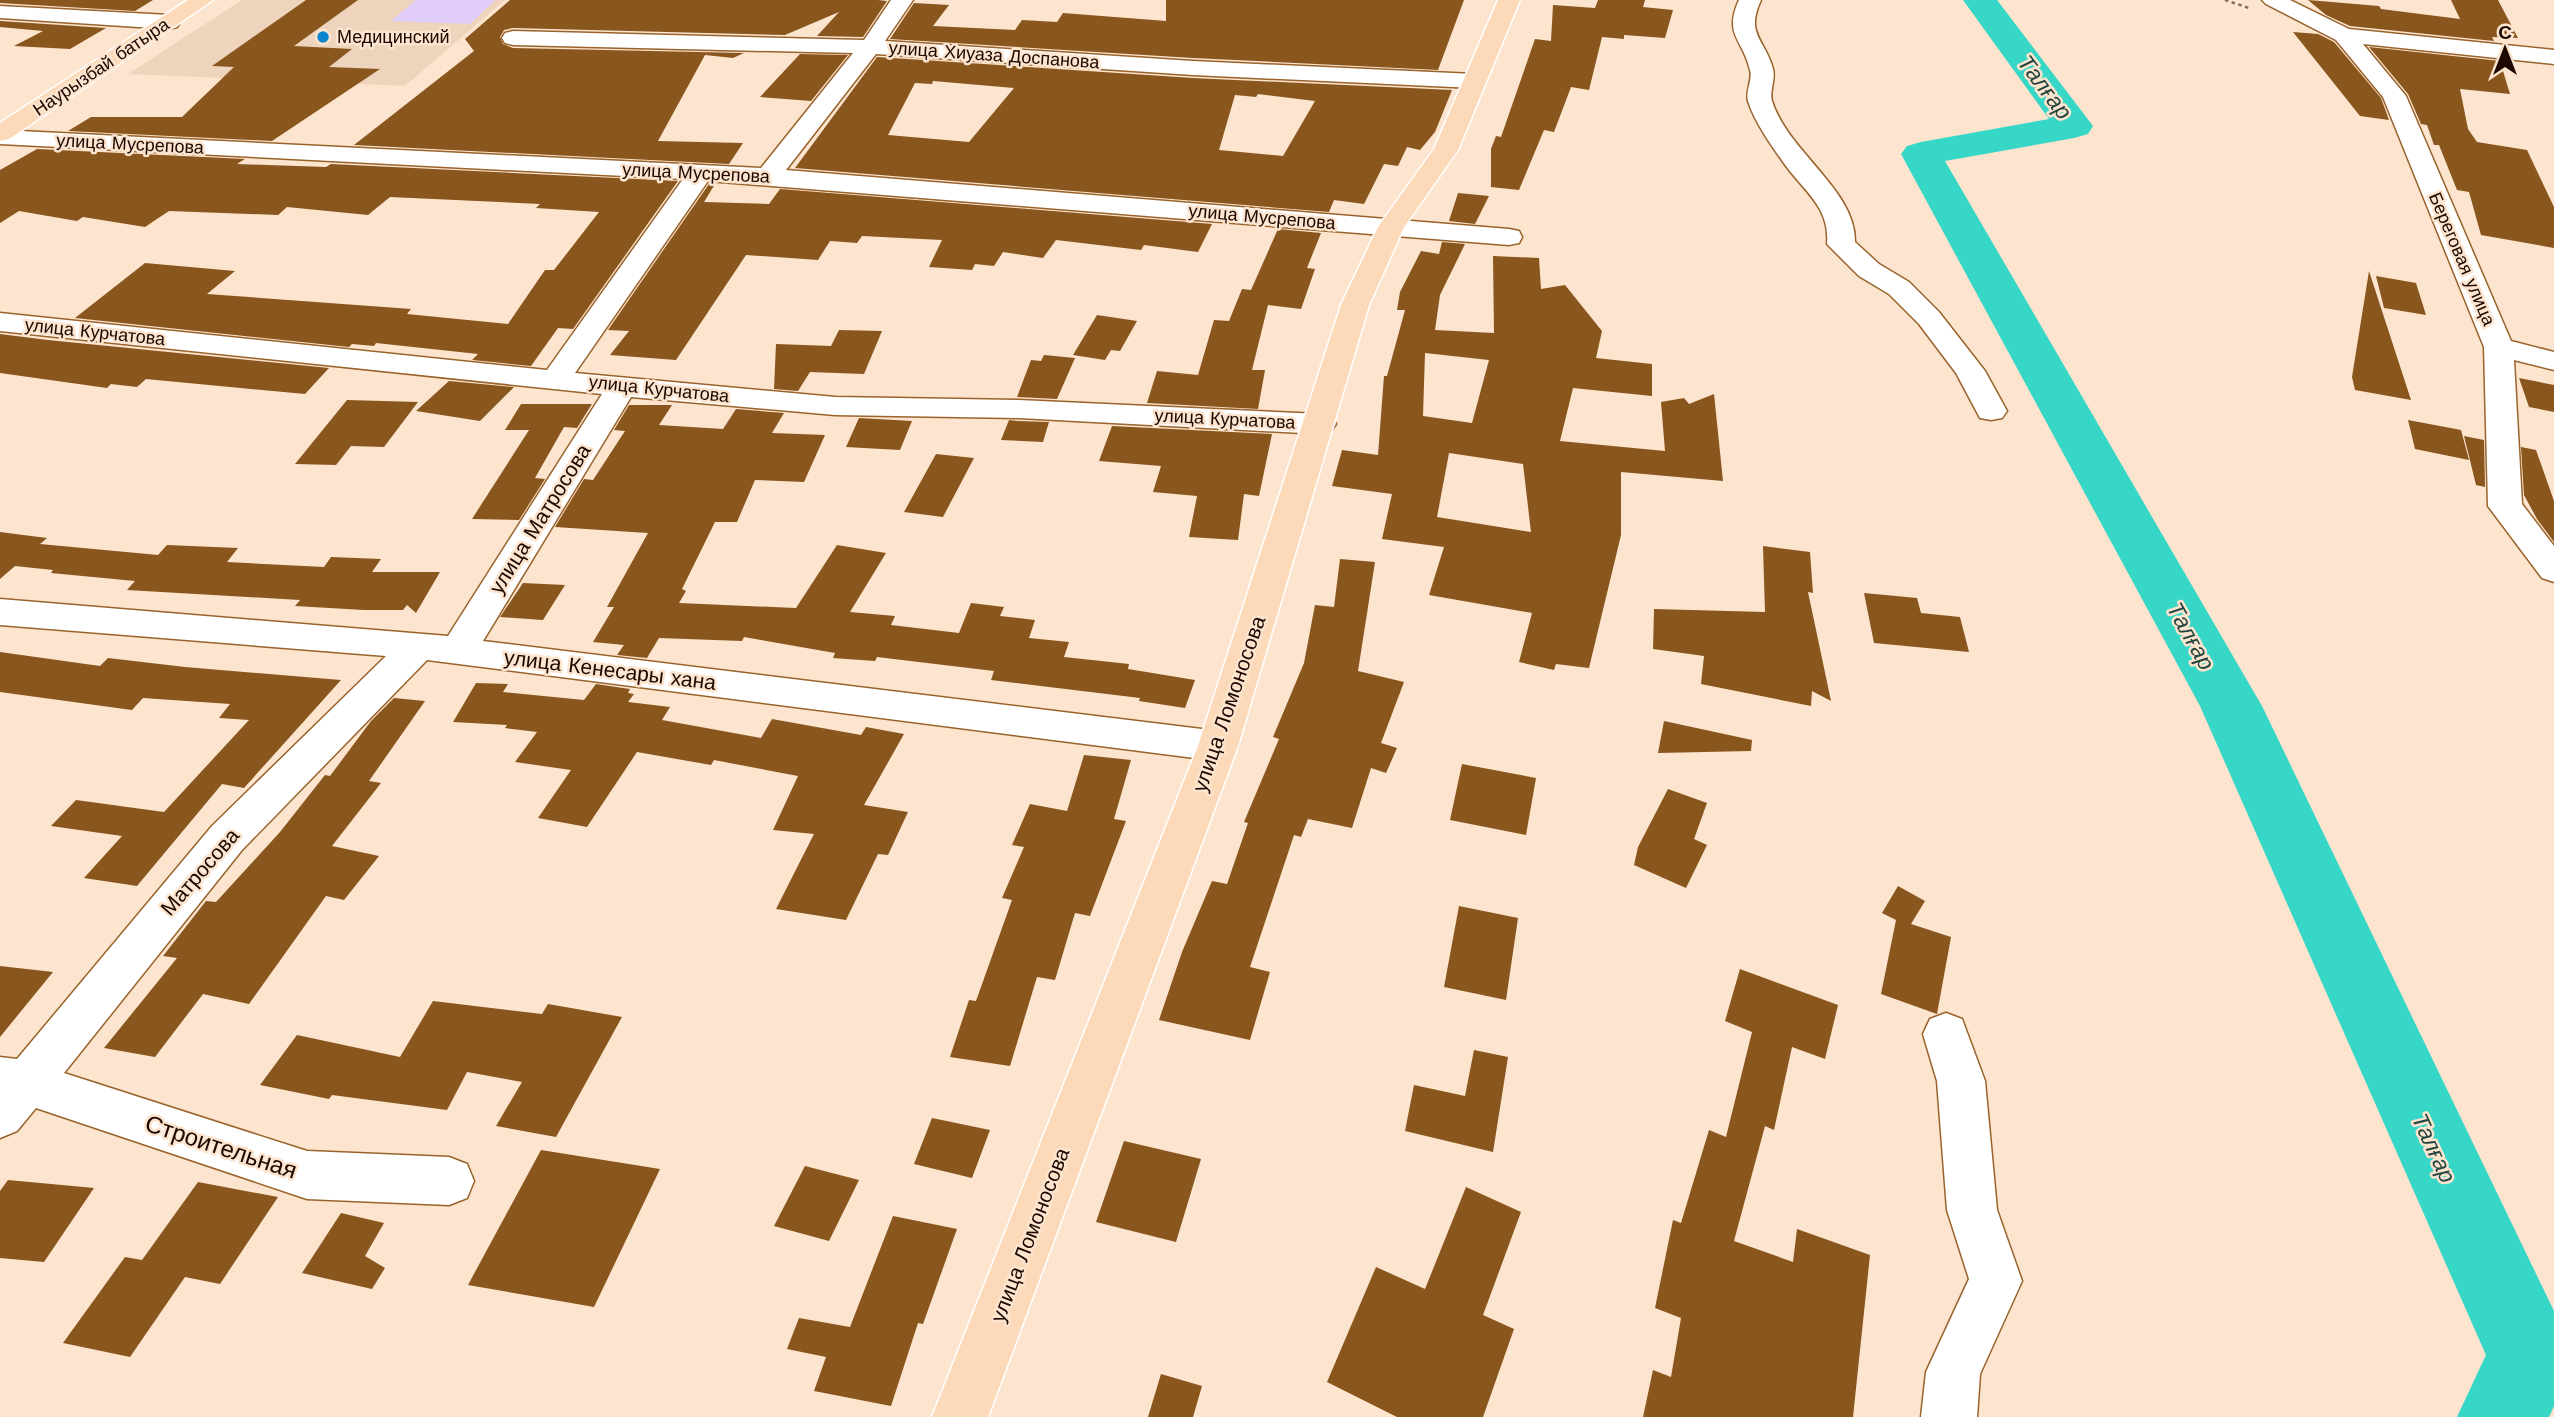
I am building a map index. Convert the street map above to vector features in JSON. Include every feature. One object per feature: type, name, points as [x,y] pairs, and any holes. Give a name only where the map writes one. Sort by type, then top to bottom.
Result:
[{"type":"main road","name":"Наурызбай батыра","points":[[0,136],[202,0]]},
{"type":"main road","name":"улица Ломоносова","points":[[960,1417],[1218,746],[1355,305],[1391,227],[1446,150],[1509,0]]},
{"type":"street","points":[[768,176],[870,47],[902,0]]},
{"type":"street","points":[[1750,0],[1745,9],[1741,31],[1763,72],[1759,99],[1796,161],[1833,203],[1843,232],[1841,244],[1870,270],[1899,288],[1929,317],[1970,372],[1992,411]]},
{"type":"street","name":"Береговая улица","points":[[2273,0],[2344,35],[2394,96],[2499,347],[2505,506],[2554,570]]},
{"type":"street","points":[[0,12],[169,22]]},
{"type":"street","points":[[2344,35],[2554,57]]},
{"type":"street","name":"улица Хиуаза Доспанова","points":[[513,38],[870,47],[1193,68],[1474,81]]},
{"type":"street","name":"улица Мусрепова","points":[[0,136],[768,176],[1509,237]]},
{"type":"street","points":[[556,379],[700,173]]},
{"type":"street","name":"улица Курчатова","points":[[0,322],[622,387],[835,406],[1019,409],[1320,424]]},
{"type":"street","points":[[2499,347],[2554,361]]},
{"type":"street","name":"улица Матросова","points":[[439,649],[622,387]]},
{"type":"street","name":"улица Кенесары хана","points":[[0,612],[439,649],[1218,746]]},
{"type":"street","name":"Матросова","points":[[8,1092],[228,838],[439,649]]},
{"type":"street","points":[[1946,1034],[1961,1082],[1972,1210],[1996,1281],[1953,1372],[1949,1417]]},
{"type":"street","name":"Строительная","points":[[8,1092],[307,1175],[449,1181]]},
{"type":"shaded area","name":"Медицинский","points":[[242,0],[505,0],[405,86],[128,74]]},
{"type":"shaded area","points":[[416,0],[495,0],[470,24],[391,21]]},
{"type":"building","points":[[0,0],[153,0],[135,11],[0,3]]},
{"type":"building","points":[[306,0],[358,0],[294,46],[352,49],[329,67],[380,69],[272,141],[68,131],[91,117],[182,117],[234,67],[212,66]]},
{"type":"building","points":[[510,0],[887,1],[863,37],[817,36],[839,12],[785,35],[513,28],[504,30],[500,37],[503,44],[513,48],[744,53],[733,58],[705,55],[658,141],[743,143],[729,164],[354,145],[474,51],[465,39]]},
{"type":"building","points":[[1166,0],[1464,0],[1438,70],[890,39],[914,3],[949,5],[933,26],[1015,30],[1022,20],[1057,22],[1063,13],[1166,21]]},
{"type":"building","points":[[1598,0],[1645,0],[1643,7],[1673,10],[1665,38],[1624,35],[1624,39],[1602,37],[1589,90],[1571,87],[1554,132],[1544,130],[1519,190],[1491,187],[1491,149],[1496,136],[1501,137],[1535,39],[1551,41],[1553,5],[1595,8]]},
{"type":"building","points":[[2308,0],[2379,6],[2381,9],[2460,19],[2451,0],[2498,0],[2518,38],[2492,37],[2494,41],[2350,26],[2326,15]]},
{"type":"building","points":[[0,21],[106,28],[70,49],[14,46],[43,31],[0,27]]},
{"type":"building","points":[[2293,32],[2318,34],[2334,42],[2381,98],[2389,120],[2360,116]]},
{"type":"building","points":[[2369,47],[2500,61],[2510,94],[2460,89],[2468,129],[2477,142],[2527,150],[2554,207],[2554,248],[2481,235],[2469,192],[2457,190],[2439,145],[2434,145],[2427,125],[2421,124],[2408,94]]},
{"type":"building","points":[[800,54],[848,55],[811,101],[760,97]]},
{"type":"building","points":[[877,57],[1193,78],[1452,90],[1435,132],[1420,150],[1407,147],[1398,166],[1384,164],[1364,204],[1334,200],[1329,212],[795,168]],"holes":[[[933,81],[1014,88],[969,142],[888,135],[915,83],[932,84]],[[1258,94],[1315,101],[1283,156],[1219,150],[1235,95],[1256,97]]]},
{"type":"building","points":[[37,149],[245,159],[237,164],[326,167],[331,164],[678,181],[573,329],[558,328],[531,366],[472,360],[478,354],[376,343],[374,346],[352,344],[349,347],[75,318],[145,263],[235,271],[207,294],[411,309],[407,314],[508,324],[545,270],[554,270],[599,212],[536,208],[540,204],[390,197],[368,215],[287,207],[278,215],[169,211],[145,227],[83,217],[77,221],[19,211],[0,223],[0,170]]},
{"type":"building","points":[[709,184],[715,184],[704,202],[769,204],[780,189],[1212,224],[1198,252],[1144,245],[1141,250],[1056,240],[1043,258],[1003,252],[994,266],[975,264],[972,270],[929,267],[942,240],[862,236],[857,243],[830,241],[818,260],[746,255],[676,360],[610,355],[629,331],[608,330]]},
{"type":"building","points":[[1458,193],[1489,196],[1475,224],[1449,221]]},
{"type":"building","points":[[1278,229],[1321,233],[1307,268],[1315,269],[1301,309],[1268,305],[1252,370],[1265,370],[1258,409],[1147,403],[1157,371],[1198,375],[1214,320],[1229,321],[1242,289],[1251,290]]},
{"type":"building","points":[[1442,242],[1465,244],[1440,295],[1435,330],[1494,333],[1493,256],[1539,258],[1541,289],[1565,285],[1602,331],[1596,358],[1652,364],[1652,396],[1573,388],[1560,441],[1665,451],[1661,402],[1684,398],[1689,404],[1714,394],[1723,481],[1621,472],[1621,535],[1589,668],[1556,664],[1554,670],[1519,662],[1532,613],[1429,595],[1444,547],[1382,539],[1392,494],[1332,486],[1342,450],[1378,455],[1384,376],[1387,376],[1405,310],[1397,310],[1400,292],[1421,251],[1439,254]],"holes":[[[1425,353],[1489,360],[1472,423],[1423,416]],[[1449,453],[1523,464],[1531,532],[1437,517]]]},
{"type":"building","points":[[2369,271],[2411,400],[2355,390],[2352,377]]},
{"type":"building","points":[[2376,276],[2416,283],[2426,315],[2384,308]]},
{"type":"building","points":[[1097,315],[1137,321],[1120,351],[1111,350],[1105,360],[1073,355]]},
{"type":"building","points":[[839,330],[882,331],[864,374],[810,372],[798,391],[774,389],[776,344],[831,346]]},
{"type":"building","points":[[0,334],[329,368],[305,394],[146,379],[137,387],[111,384],[107,388],[0,373]]},
{"type":"building","points":[[1044,355],[1075,358],[1057,399],[1017,397],[1031,360],[1041,361]]},
{"type":"building","points":[[2519,378],[2554,385],[2554,412],[2529,407]]},
{"type":"building","points":[[449,381],[514,387],[480,421],[416,411]]},
{"type":"building","points":[[347,400],[418,402],[384,447],[351,446],[336,465],[295,464]]},
{"type":"building","points":[[521,404],[592,404],[577,428],[564,427],[535,478],[545,479],[519,520],[472,519],[529,430],[505,430]]},
{"type":"building","points":[[629,405],[672,405],[659,425],[723,429],[736,409],[784,413],[772,433],[825,435],[804,482],[755,480],[737,522],[715,522],[682,589],[686,591],[679,603],[796,608],[837,545],[886,553],[850,612],[895,616],[891,625],[959,633],[971,603],[1004,607],[1000,616],[1035,620],[1029,638],[1069,642],[1064,657],[1129,664],[1128,669],[1195,680],[1185,708],[1139,701],[1140,698],[991,680],[994,671],[877,657],[875,661],[833,658],[835,653],[744,637],[742,641],[659,638],[647,658],[617,655],[624,645],[593,642],[614,607],[607,607],[648,533],[555,527],[584,479],[593,480],[625,431],[614,430]]},
{"type":"building","points":[[859,418],[912,421],[900,450],[846,447]]},
{"type":"building","points":[[1009,420],[1049,422],[1043,442],[1001,440]]},
{"type":"building","points":[[2408,420],[2461,430],[2469,460],[2415,449]]},
{"type":"building","points":[[1112,426],[1272,434],[1259,496],[1244,494],[1238,540],[1189,537],[1197,496],[1153,492],[1161,466],[1099,461]]},
{"type":"building","points":[[2464,436],[2484,440],[2485,487],[2476,485]]},
{"type":"building","points":[[2521,447],[2536,450],[2554,501],[2554,542],[2524,495]]},
{"type":"building","points":[[936,454],[974,458],[943,517],[904,512]]},
{"type":"building","points":[[0,532],[47,538],[40,544],[158,555],[167,545],[238,548],[227,562],[324,567],[331,557],[381,559],[372,572],[440,572],[416,613],[407,605],[403,610],[295,606],[300,600],[127,590],[135,581],[51,573],[53,570],[15,566],[0,579]]},
{"type":"building","points":[[1763,546],[1810,552],[1813,593],[1808,592],[1831,701],[1812,691],[1811,706],[1701,684],[1704,656],[1653,649],[1654,609],[1765,612]]},
{"type":"building","points":[[1340,559],[1375,562],[1358,671],[1404,682],[1381,743],[1397,748],[1386,773],[1371,768],[1352,828],[1308,819],[1301,837],[1294,835],[1250,967],[1270,972],[1250,1040],[1159,1020],[1182,952],[1212,881],[1227,884],[1248,823],[1244,822],[1279,739],[1273,737],[1304,663],[1315,605],[1334,607]]},
{"type":"building","points":[[523,583],[565,585],[543,620],[500,617]]},
{"type":"building","points":[[1864,593],[1917,598],[1921,613],[1960,617],[1969,652],[1874,643]]},
{"type":"building","points":[[0,652],[100,666],[108,658],[341,680],[244,788],[222,784],[137,886],[84,878],[122,836],[51,826],[76,800],[164,812],[249,720],[219,718],[230,704],[143,698],[132,710],[0,692]]},
{"type":"building","points":[[476,683],[508,684],[503,692],[584,700],[596,684],[630,689],[628,693],[634,694],[628,702],[670,707],[662,720],[761,738],[772,719],[861,735],[866,727],[904,734],[864,805],[908,812],[888,855],[878,854],[846,920],[776,909],[814,834],[773,830],[798,776],[714,760],[711,765],[637,752],[587,827],[538,818],[571,770],[515,762],[537,732],[505,728],[507,725],[453,722]]},
{"type":"building","points":[[394,698],[425,701],[369,781],[381,783],[332,846],[379,856],[344,900],[326,896],[249,1004],[203,994],[155,1057],[104,1048],[177,958],[163,956],[206,901],[216,902],[280,832],[325,775],[330,776],[371,721]]},
{"type":"building","points":[[1664,721],[1752,740],[1751,751],[1658,753]]},
{"type":"building","points":[[1084,755],[1131,760],[1114,819],[1126,821],[1090,916],[1075,913],[1055,980],[1037,977],[1010,1066],[950,1057],[969,1000],[976,1001],[1012,900],[1002,898],[1024,847],[1012,845],[1030,804],[1067,811]]},
{"type":"building","points":[[1462,764],[1536,778],[1526,835],[1450,820]]},
{"type":"building","points":[[1668,789],[1707,803],[1694,839],[1707,845],[1686,888],[1634,865],[1638,847]]},
{"type":"building","points":[[1898,886],[1925,901],[1911,924],[1951,937],[1937,1014],[1881,994],[1896,920],[1882,913]]},
{"type":"building","points":[[1459,906],[1518,918],[1506,1000],[1444,987]]},
{"type":"building","points":[[0,966],[53,972],[0,1037]]},
{"type":"building","points":[[1740,969],[1838,1005],[1825,1059],[1792,1047],[1774,1130],[1765,1126],[1734,1241],[1793,1262],[1797,1229],[1870,1255],[1853,1417],[1643,1417],[1653,1370],[1671,1377],[1681,1318],[1655,1308],[1673,1220],[1681,1223],[1709,1130],[1726,1137],[1752,1032],[1725,1021]]},
{"type":"building","points":[[433,1001],[542,1014],[548,1004],[622,1017],[556,1137],[496,1126],[522,1082],[467,1072],[447,1110],[332,1095],[329,1099],[260,1085],[297,1035],[400,1057]]},
{"type":"building","points":[[1474,1050],[1508,1057],[1493,1152],[1405,1131],[1414,1085],[1465,1096]]},
{"type":"building","points":[[932,1118],[990,1130],[972,1178],[914,1164]]},
{"type":"building","points":[[1124,1141],[1201,1159],[1176,1242],[1096,1222]]},
{"type":"building","points":[[541,1150],[660,1169],[594,1307],[468,1285]]},
{"type":"building","points":[[805,1166],[859,1180],[829,1241],[774,1226]]},
{"type":"building","points":[[8,1180],[94,1188],[44,1262],[0,1258],[0,1191]]},
{"type":"building","points":[[198,1182],[278,1197],[220,1284],[185,1277],[130,1357],[63,1343],[125,1257],[142,1260]]},
{"type":"building","points":[[1466,1187],[1521,1212],[1483,1315],[1514,1329],[1483,1417],[1397,1417],[1327,1382],[1376,1267],[1425,1289]]},
{"type":"building","points":[[341,1213],[384,1223],[365,1256],[385,1268],[372,1289],[302,1273]]},
{"type":"building","points":[[893,1216],[957,1229],[923,1324],[918,1323],[891,1406],[814,1391],[826,1357],[787,1349],[799,1318],[850,1327]]},
{"type":"building","points":[[1161,1374],[1202,1386],[1193,1417],[1148,1417]]},
{"type":"waterway","name":"Талғар","points":[[1980,0],[2074,126],[1921,154],[2231,706],[2532,1359],[2501,1417]]},
{"type":"place","name":"Медицинский","points":[[323,37]]}]
